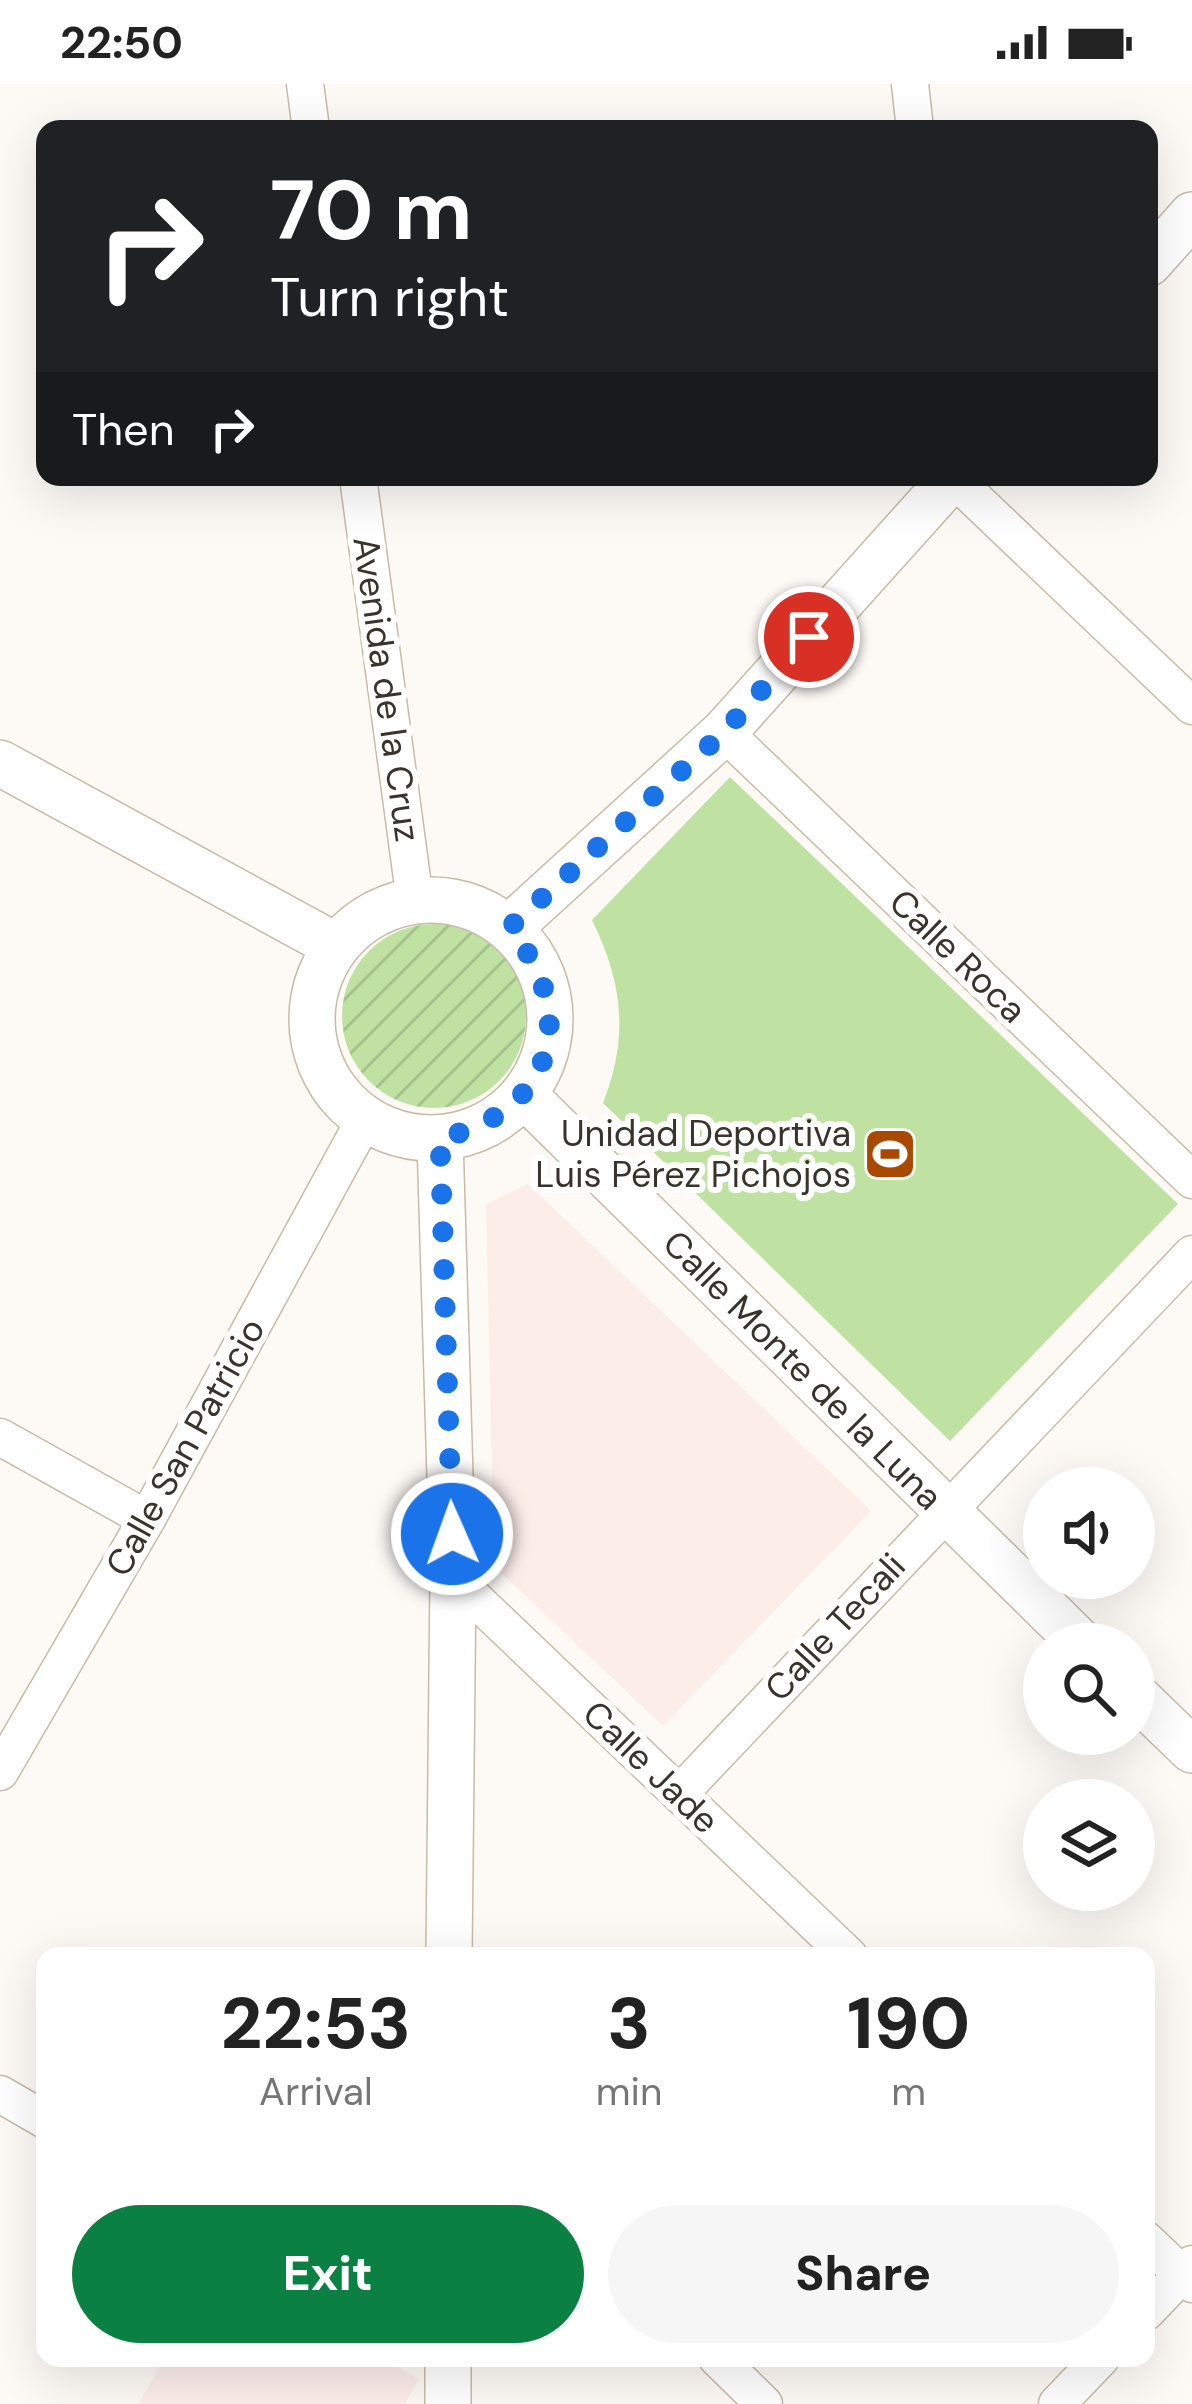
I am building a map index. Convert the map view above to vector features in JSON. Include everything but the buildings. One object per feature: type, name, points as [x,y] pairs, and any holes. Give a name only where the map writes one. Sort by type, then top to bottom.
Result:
[{"type":"street","points":[[305,84],[310,120]]},
{"type":"street","points":[[910,84],[914,120]]},
{"type":"street","points":[[1158,252],[1192,215]]},
{"type":"street","name":"Avenida de la Cruz","points":[[359,486],[415,901]]},
{"type":"street","points":[[509,928],[724,732],[944,486]]},
{"type":"street","points":[[961,486],[1192,706]]},
{"type":"street","name":"Calle Roca","points":[[724,732],[1192,1180]]},
{"type":"street","points":[[0,763],[336,946]]},
{"type":"street","points":[[415,901],[465,906],[509,928],[533,956],[548,990],[551,1027],[543,1063],[524,1095],[500,1117],[440,1138],[401,1135],[365,1119],[336,1093],[318,1058],[311,1019],[317,980],[336,946],[358,924],[415,901]]},
{"type":"street","name":"Calle Monte de la Luna","points":[[524,1095],[1060,1623]]},
{"type":"street","name":"Calle San Patricio","points":[[0,1772],[147,1519],[365,1119]]},
{"type":"street","points":[[440,1138],[453,1578],[449,1947]]},
{"type":"street","name":"Calle Tecali","points":[[679,1794],[1192,1254]]},
{"type":"street","points":[[0,1437],[147,1519]]},
{"type":"street","name":"Calle Jade","points":[[453,1578],[839,1947]]},
{"type":"street","points":[[1155,1714],[1192,1750]]},
{"type":"street","points":[[0,2094],[36,2115]]},
{"type":"street","points":[[1155,2247],[1189,2274],[1155,2304]]},
{"type":"street","points":[[448,2367],[448,2404]]},
{"type":"street","points":[[726,2367],[764,2404]]},
{"type":"street","points":[[1057,2404],[1092,2367]]},
{"type":"shaded area","points":[[528,1184],[871,1511],[663,1726],[494,1566],[486,1204]]},
{"type":"shaded area","points":[[160,2367],[398,2367],[419,2379],[405,2404],[138,2404]]},
{"type":"green space","name":"Unidad Deportiva Luis Pérez Pichojos","points":[[730,777],[1178,1204],[950,1441],[603,1103],[617,1055],[619,1010],[610,966],[592,920]]},
{"type":"green space","points":[[434,924],[469,931],[499,951],[519,981],[526,1016],[519,1051],[499,1081],[469,1101],[434,1108],[399,1101],[369,1081],[349,1051],[342,1016],[349,981],[369,951],[399,931]]},
{"type":"place","name":"Unidad Deportiva Luis Pérez Pichojos","points":[[890,1154]]},
{"type":"route","points":[[452,1534],[440,1138],[472,1132],[500,1117],[524,1095],[543,1063],[551,1027],[548,990],[533,956],[509,928],[724,732],[809,637]]}]
